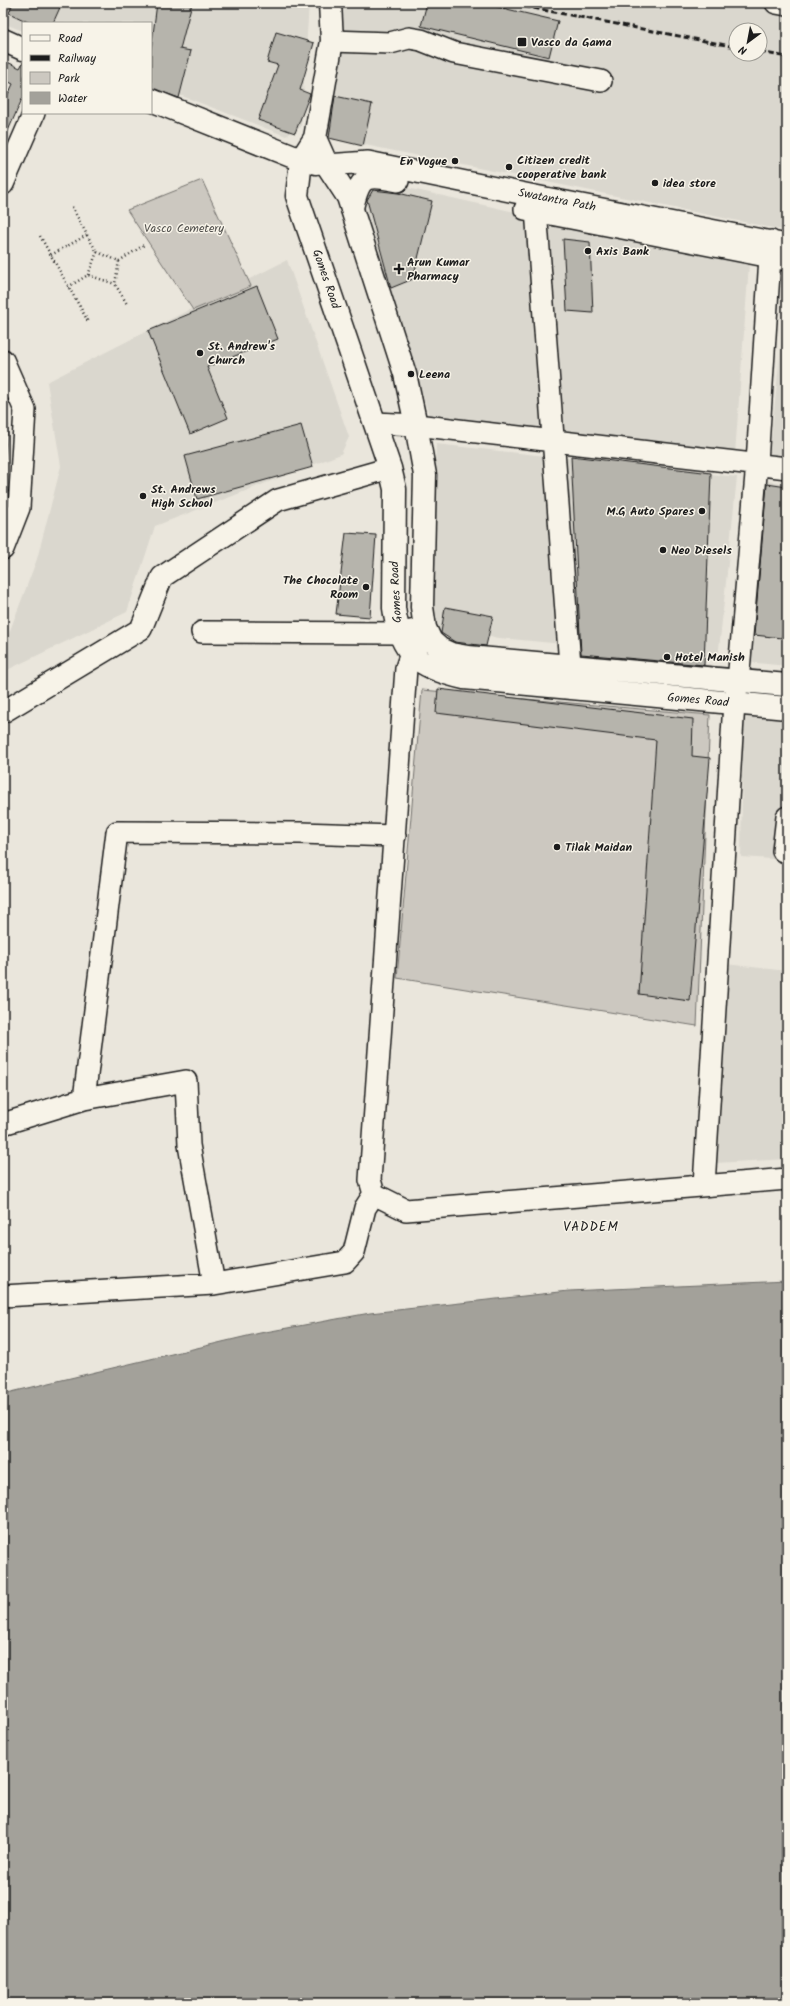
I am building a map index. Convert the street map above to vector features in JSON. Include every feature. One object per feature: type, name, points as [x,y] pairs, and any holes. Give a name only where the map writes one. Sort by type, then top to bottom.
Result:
[{"type":"main road","points":[[301,160],[315,138],[332,41],[330,3]]},
{"type":"main road","points":[[3,40],[22,49]]},
{"type":"main road","points":[[152,100],[301,160],[327,165]]},
{"type":"main road","name":"Gomes Road","points":[[315,138],[327,165],[348,197],[404,374],[416,424],[425,475],[422,607],[426,631],[433,643],[451,654],[738,682],[787,685]]},
{"type":"main road","name":"Gomes Road","points":[[301,160],[297,196],[390,468],[394,489],[393,593],[399,633],[402,642],[411,653],[422,662],[443,673],[464,678],[787,708]]},
{"type":"street","points":[[776,3],[787,5]]},
{"type":"street","points":[[332,41],[390,43],[409,38],[421,40],[454,53],[601,81]]},
{"type":"street","points":[[3,184],[34,114]]},
{"type":"street","name":"Swatantra Path","points":[[327,165],[368,162],[536,204]]},
{"type":"street","name":"Swatantra Path","points":[[352,210],[361,184],[370,177],[377,176],[536,204],[779,251]]},
{"type":"street","points":[[536,204],[570,665]]},
{"type":"street","points":[[704,1185],[734,703],[738,682],[757,463],[779,251]]},
{"type":"street","points":[[3,360],[25,410],[19,508],[3,549]]},
{"type":"street","points":[[375,423],[416,424],[554,441],[757,463],[787,468]]},
{"type":"street","points":[[3,712],[141,629],[162,577],[278,500],[390,468]]},
{"type":"street","points":[[202,632],[399,633],[426,631]]},
{"type":"street","points":[[426,631],[411,653],[406,668],[370,1180],[374,1194],[406,1210],[787,1179]]},
{"type":"street","points":[[783,851],[787,817]]},
{"type":"street","points":[[84,1099],[116,832],[300,833],[395,836]]},
{"type":"street","points":[[3,1124],[84,1099],[186,1081],[190,1145],[214,1284]]},
{"type":"street","points":[[3,1296],[214,1284],[345,1262],[354,1252],[365,1208],[374,1194]]},
{"type":"path","points":[[71,205],[97,252],[119,261]]},
{"type":"path","points":[[51,255],[87,235]]},
{"type":"path","points":[[40,236],[89,324]]},
{"type":"path","points":[[115,284],[119,261],[144,245]]},
{"type":"path","points":[[68,287],[88,275],[97,252]]},
{"type":"path","points":[[88,275],[115,284],[127,304]]},
{"type":"shaded area","points":[[3,3],[309,3],[301,127],[286,136],[152,84],[152,22],[22,22],[22,31],[3,23]]},
{"type":"shaded area","points":[[339,3],[750,3],[787,10],[787,231],[321,136]]},
{"type":"shaded area","points":[[376,181],[749,264],[735,454],[429,415],[362,205]]},
{"type":"shaded area","name":"St. Andrews High School","points":[[287,260],[349,437],[341,454],[155,526],[127,612],[3,672],[3,649],[37,559],[61,466],[47,382]]},
{"type":"shaded area","points":[[787,290],[787,460],[769,458]]},
{"type":"shaded area","points":[[436,444],[737,477],[718,659],[427,631]]},
{"type":"shaded area","points":[[765,481],[787,483],[787,666],[747,662]]},
{"type":"shaded area","points":[[743,715],[787,719],[787,860],[741,857]]},
{"type":"shaded area","points":[[726,964],[787,971],[787,1159],[715,1163]]},
{"type":"green space","name":"Vasco Cemetery","points":[[202,180],[251,286],[193,310],[127,210]]},
{"type":"green space","points":[[3,408],[8,425],[3,488]]},
{"type":"green space","name":"Tilak Maidan","points":[[422,690],[710,715],[697,1026],[397,978]]},
{"type":"water","points":[[787,1281],[787,2003],[3,2003],[3,1394],[260,1333],[370,1313],[569,1291]]},
{"type":"building","points":[[13,3],[62,3],[53,22],[28,22],[9,13]]},
{"type":"building","points":[[157,3],[192,3],[180,49],[191,51],[179,98],[152,88],[152,42]]},
{"type":"building","points":[[427,3],[481,3],[558,21],[549,57],[421,26]]},
{"type":"building","points":[[276,32],[314,43],[300,90],[310,94],[295,133],[258,120],[278,65],[267,62]]},
{"type":"building","points":[[3,60],[20,68],[22,64],[22,99],[3,142],[3,105],[13,84],[3,79]]},
{"type":"building","points":[[335,96],[372,104],[363,146],[329,138]]},
{"type":"building","points":[[373,190],[398,193],[432,201],[413,279],[391,288],[367,200]]},
{"type":"building","points":[[563,239],[590,242],[593,313],[567,311]]},
{"type":"building","name":"St. Andrew's Church","points":[[257,286],[278,339],[207,367],[228,418],[190,434],[148,331]]},
{"type":"building","points":[[301,425],[313,467],[197,499],[185,456]]},
{"type":"building","points":[[571,456],[711,473],[704,665],[581,654]]},
{"type":"building","points":[[767,484],[787,487],[787,593],[782,638],[754,635]]},
{"type":"building","points":[[346,533],[376,535],[370,617],[336,614]]},
{"type":"building","points":[[445,607],[493,616],[486,646],[455,642],[441,633]]},
{"type":"building","points":[[438,689],[693,719],[692,756],[710,758],[690,1001],[639,994],[656,740],[436,713]]},
{"type":"railway","points":[[507,3],[728,45]]},
{"type":"railway","points":[[768,53],[787,57]]},
{"type":"place","name":"Vasco da Gama","points":[[522,42]]},
{"type":"place","name":"En Vogue","points":[[455,161]]},
{"type":"place","name":"Citizen credit cooperative bank","points":[[509,167]]},
{"type":"place","name":"idea store","points":[[655,183]]},
{"type":"place","name":"Axis Bank","points":[[588,251]]},
{"type":"place","name":"Arun Kumar Pharmacy","points":[[399,269]]},
{"type":"place","name":"St. Andrew's Church","points":[[200,353]]},
{"type":"place","name":"Leena","points":[[411,374]]},
{"type":"place","name":"St. Andrews High School","points":[[143,496]]},
{"type":"place","name":"M.G Auto Spares","points":[[702,511]]},
{"type":"place","name":"Neo Diesels","points":[[663,550]]},
{"type":"place","name":"The Chocolate Room","points":[[366,587]]},
{"type":"place","name":"Hotel Manish","points":[[667,657]]},
{"type":"place","name":"Tilak Maidan","points":[[557,847]]},
{"type":"district","name":"VADDEM","points":[[591,1227]]}]
